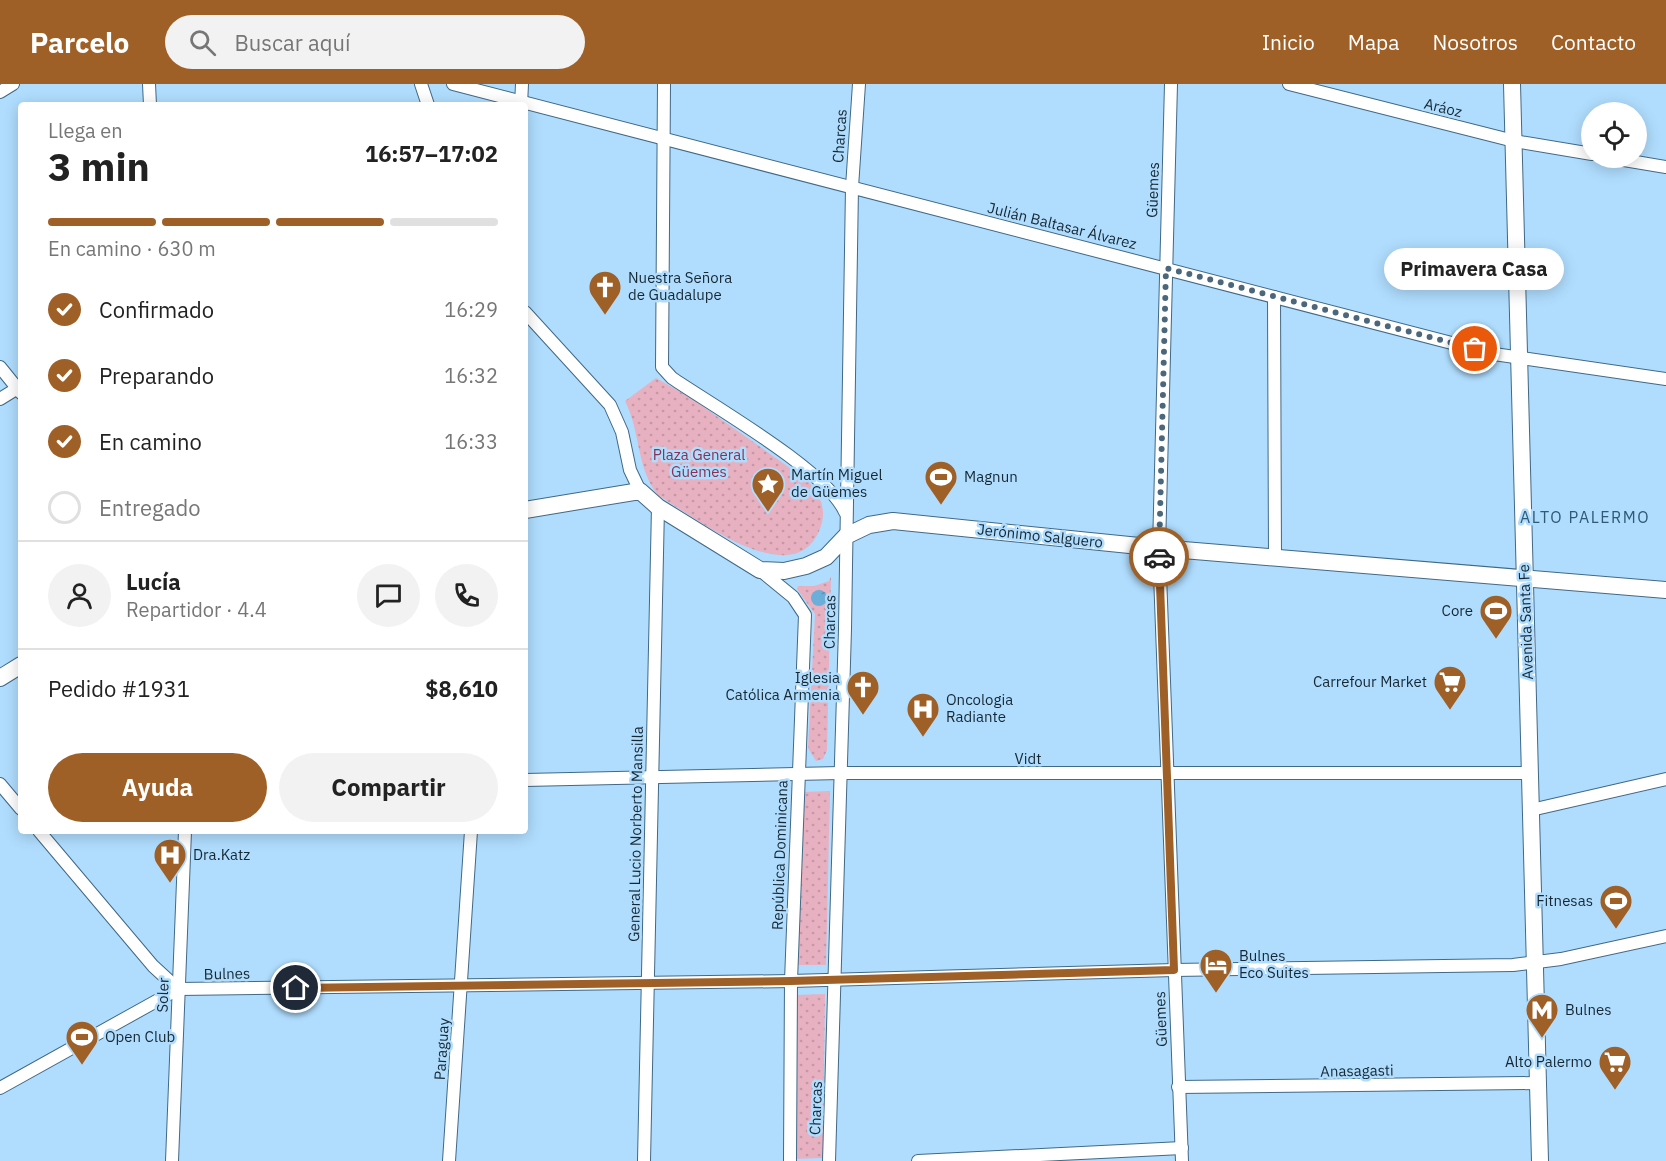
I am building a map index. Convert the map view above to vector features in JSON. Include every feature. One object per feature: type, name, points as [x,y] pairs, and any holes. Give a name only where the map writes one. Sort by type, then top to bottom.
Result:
[{"type":"street","points":[[0,92],[13,84]]},
{"type":"street","points":[[149,84],[150,102]]},
{"type":"street","points":[[421,84],[427,102]]},
{"type":"street","name":"Julián Baltasar Álvarez","points":[[453,84],[517,102]]},
{"type":"street","points":[[521,102],[522,84]]},
{"type":"street","points":[[664,84],[662,367],[672,378],[804,467],[834,494],[846,513]]},
{"type":"street","name":"Charcas","points":[[829,1161],[846,536],[852,187],[859,84]]},
{"type":"street","name":"Güemes","points":[[1171,84],[1159,548],[1182,1155]]},
{"type":"street","name":"Aráoz","points":[[1288,84],[1514,141],[1581,152]]},
{"type":"street","name":"Avenida Santa Fe","points":[[1512,84],[1536,963],[1539,1161]]},
{"type":"street","name":"Julián Baltasar Álvarez","points":[[528,105],[1520,359],[1666,379]]},
{"type":"street","points":[[1647,163],[1666,166]]},
{"type":"street","points":[[1274,297],[1275,558]]},
{"type":"street","points":[[528,315],[610,405],[622,432],[630,470],[640,491],[658,507],[760,570]]},
{"type":"street","points":[[0,368],[18,387]]},
{"type":"street","points":[[0,399],[18,390]]},
{"type":"street","points":[[528,510],[640,491]]},
{"type":"street","name":"General Lucio Norberto Mansilla","points":[[644,1161],[658,507]]},
{"type":"street","name":"Jerónimo Salguero","points":[[760,570],[784,571],[817,562],[835,549],[846,536],[869,525],[893,521],[1159,548],[1666,590]]},
{"type":"street","name":"República Dominicana","points":[[760,570],[794,597],[805,615],[791,981],[790,1161]]},
{"type":"street","points":[[0,678],[18,666]]},
{"type":"street","name":"Vidt","points":[[528,780],[840,773],[1530,773]]},
{"type":"street","points":[[1531,810],[1666,779]]},
{"type":"street","points":[[0,784],[18,805]]},
{"type":"street","points":[[42,834],[153,966],[178,989]]},
{"type":"street","name":"Soler","points":[[172,1161],[186,834]]},
{"type":"street","name":"Paraguay","points":[[449,1161],[471,834]]},
{"type":"street","name":"Bulnes","points":[[0,1088],[178,989],[461,986],[648,981],[791,981],[1536,963],[1666,936]]},
{"type":"street","name":"Anasagasti","points":[[1178,1087],[1538,1083]]},
{"type":"street","points":[[918,1161],[1182,1155]]},
{"type":"green space","name":"Plaza General Güemes","points":[[656,378],[691,398],[807,480],[818,496],[823,513],[821,526],[809,546],[791,555],[769,554],[744,546],[696,520],[659,496],[646,475],[634,425],[625,401]]},
{"type":"green space","points":[[831,576],[827,750],[823,759],[816,761],[808,748],[815,614],[797,589],[798,586],[814,586],[829,581]]},
{"type":"green space","points":[[830,791],[826,965],[796,965],[801,792]]},
{"type":"green space","points":[[825,994],[823,1158],[793,1159],[795,995]]},
{"type":"water","points":[[819,590],[825,592],[827,598],[825,604],[819,606],[813,604],[811,598],[813,592]]},
{"type":"way so far","points":[[1159,557],[1166,268],[1475,349]]},
{"type":"place","name":"Nuestra Señora de Guadalupe","points":[[605,316]]},
{"type":"place","name":"Primavera Casa","points":[[1475,349]]},
{"type":"place","name":"Magnun","points":[[941,506]]},
{"type":"place","name":"Martín Miguel de Güemes","points":[[768,513]]},
{"type":"place","name":"Core","points":[[1496,640]]},
{"type":"place","name":"Carrefour Market","points":[[1450,711]]},
{"type":"place","name":"Iglesia Católica Armenia","points":[[863,716]]},
{"type":"place","name":"Oncologia Radiante","points":[[923,738]]},
{"type":"place","name":"Dra.Katz","points":[[170,884]]},
{"type":"place","name":"Fitnesas","points":[[1616,930]]},
{"type":"place","name":"Bulnes Eco Suites","points":[[1216,994]]},
{"type":"place","name":"Bulnes","points":[[1542,1039]]},
{"type":"place","name":"Open Club","points":[[82,1066]]},
{"type":"place","name":"Alto Palermo","points":[[1615,1091]]},
{"type":"district","name":"ALTO PALERMO","points":[[1585,517]]},
{"type":"route","points":[[296,988],[648,981],[791,981],[1174,970],[1159,557]]}]
